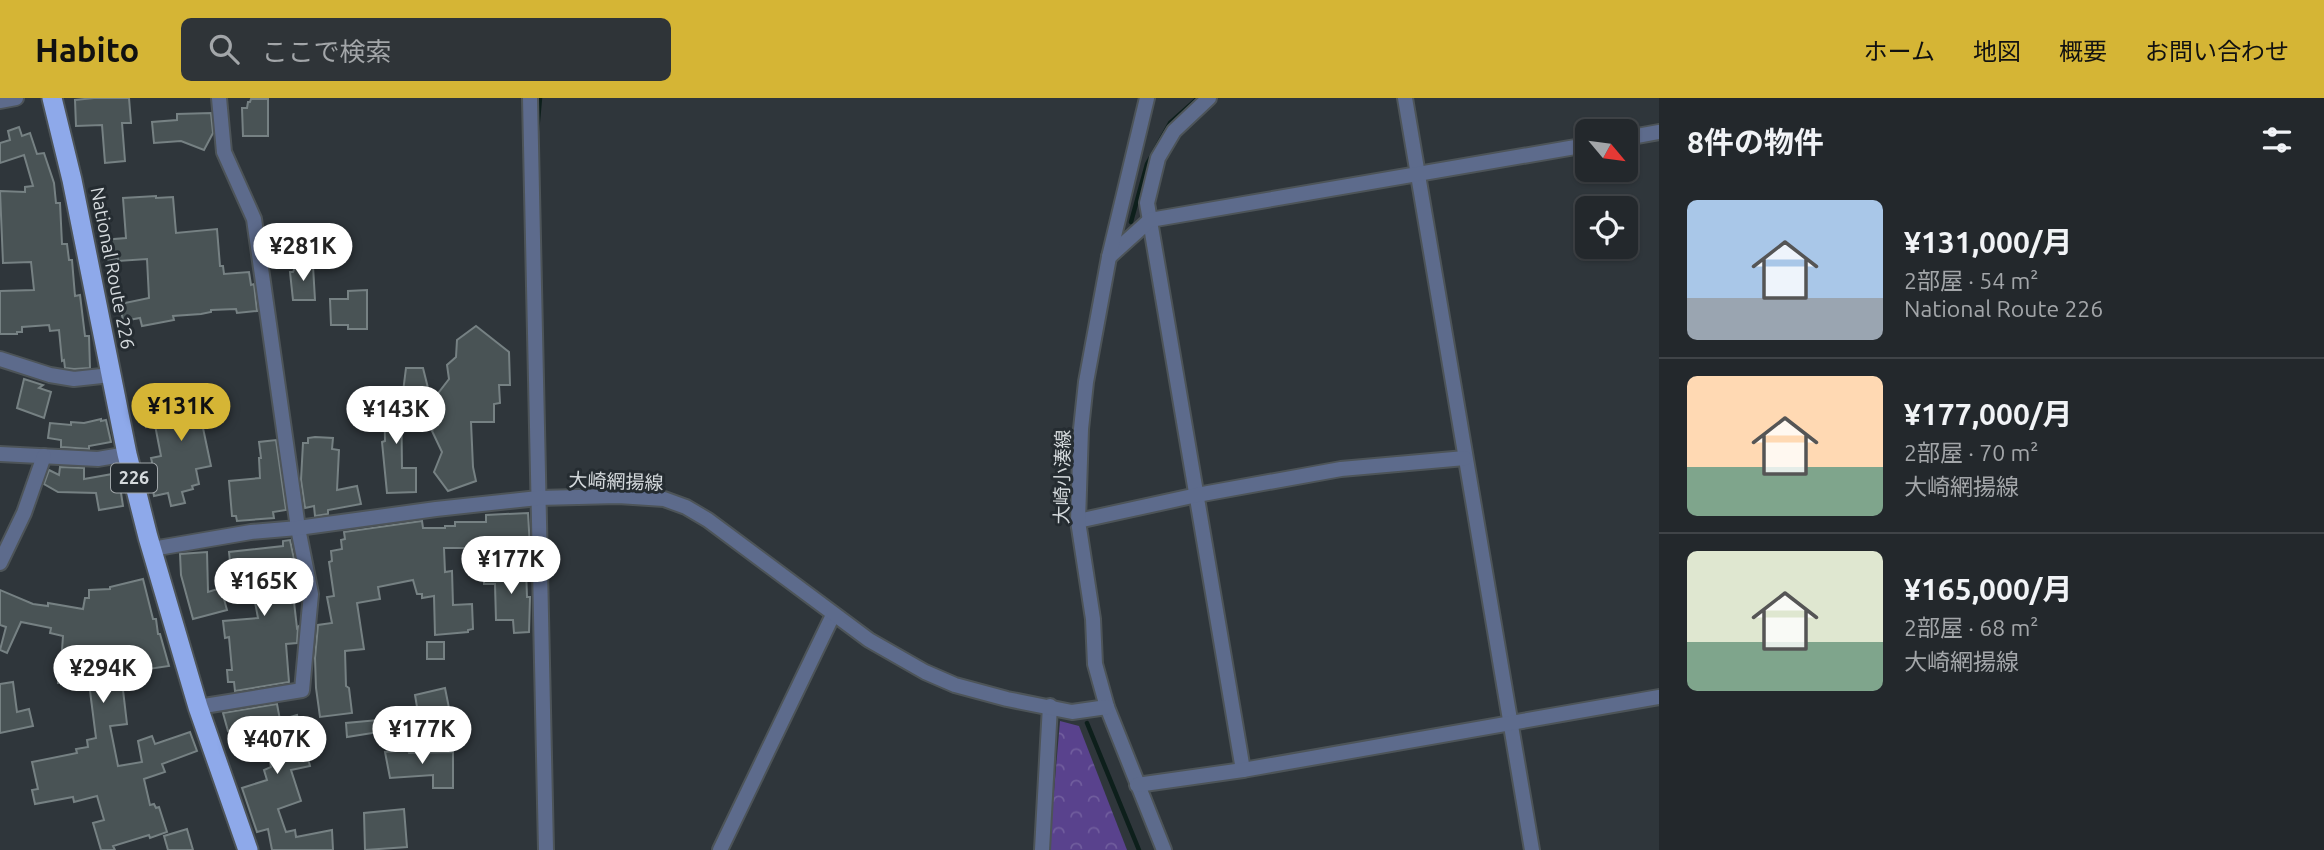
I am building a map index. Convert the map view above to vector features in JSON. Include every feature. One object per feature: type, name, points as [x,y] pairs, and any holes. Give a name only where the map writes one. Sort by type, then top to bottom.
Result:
[{"type":"highway","name":"National Route 226","points":[[52,98],[72,180],[127,454],[198,708],[248,850]]},
{"type":"street","points":[[0,101],[16,98]]},
{"type":"street","points":[[198,708],[302,690],[311,594],[298,528],[254,219],[224,152],[219,98]]},
{"type":"street","points":[[530,98],[546,850]]},
{"type":"street","name":"大崎小湊線","points":[[1147,98],[1109,257],[1086,382],[1081,429],[1079,521],[1093,619],[1095,664],[1107,708],[1164,850]]},
{"type":"street","points":[[1209,98],[1174,131],[1157,158],[1147,203],[1243,770]]},
{"type":"street","points":[[1405,98],[1532,850]]},
{"type":"street","points":[[1638,136],[1659,132]]},
{"type":"street","points":[[1109,257],[1150,220],[1575,147]]},
{"type":"street","points":[[0,359],[50,375],[74,379],[111,375]]},
{"type":"street","points":[[0,453],[98,459],[127,454]]},
{"type":"street","points":[[0,563],[24,513],[44,456]]},
{"type":"street","points":[[1079,521],[1197,495],[1341,469],[1465,458]]},
{"type":"street","name":"大崎網揚線","points":[[152,549],[251,532],[538,498],[618,496],[664,499],[685,507],[726,533],[833,615],[888,652],[925,672],[955,685],[1072,712],[1107,708]]},
{"type":"street","points":[[720,850],[833,615]]},
{"type":"street","points":[[1137,785],[1243,770],[1659,697]]},
{"type":"street","points":[[1042,850],[1050,706]]},
{"type":"green space","points":[[1060,721],[1079,726],[1127,850],[1049,850]]},
{"type":"building","points":[[129,98],[131,123],[122,123],[125,161],[105,163],[102,125],[76,126],[75,100]]},
{"type":"building","points":[[251,99],[268,99],[268,136],[243,136],[242,108],[247,108]]},
{"type":"building","points":[[211,113],[213,133],[204,150],[181,141],[154,143],[152,122],[177,120],[177,114]]},
{"type":"building","points":[[19,127],[22,136],[30,133],[37,154],[44,153],[54,183],[56,203],[60,203],[62,244],[67,244],[69,260],[72,260],[75,296],[80,295],[85,336],[89,336],[90,368],[65,368],[59,330],[50,331],[49,325],[22,327],[22,332],[17,334],[0,334],[0,291],[34,290],[31,262],[3,263],[0,191],[25,192],[25,187],[33,186],[24,155],[0,163],[0,143],[10,140],[8,131]]},
{"type":"building","points":[[173,197],[176,233],[217,229],[220,266],[223,266],[224,274],[249,272],[251,285],[254,284],[257,311],[237,313],[236,309],[211,310],[201,314],[173,316],[174,320],[142,326],[140,318],[123,321],[120,304],[149,298],[147,259],[104,260],[102,240],[126,238],[123,198]]},
{"type":"building","points":[[296,266],[313,266],[315,300],[293,300],[290,272],[293,272]]},
{"type":"building","points":[[367,290],[367,329],[331,325],[330,299],[348,299],[348,291]]},
{"type":"building","points":[[476,326],[509,352],[510,385],[499,385],[500,403],[494,404],[494,422],[471,422],[476,481],[448,491],[434,472],[442,452],[432,431],[441,416],[436,396],[449,379],[447,365],[456,357],[457,340]]},
{"type":"building","points":[[406,368],[423,368],[429,392],[403,392]]},
{"type":"building","points":[[24,379],[43,385],[39,388],[51,392],[44,418],[17,408]]},
{"type":"building","points":[[384,387],[401,387],[402,468],[416,468],[416,492],[387,493],[382,442],[385,441]]},
{"type":"building","points":[[220,395],[223,412],[214,413],[217,425],[203,428],[211,466],[196,469],[199,484],[182,492],[185,503],[171,506],[168,493],[154,496],[151,480],[156,479],[151,458],[161,456],[155,425],[146,427],[143,406]]},
{"type":"building","points":[[106,420],[111,442],[89,446],[89,449],[61,447],[61,440],[48,438],[50,423],[71,425],[71,422],[84,423]]},
{"type":"building","points":[[308,438],[333,438],[332,449],[339,450],[337,490],[357,486],[361,504],[328,510],[328,514],[315,516],[314,506],[305,508],[301,480],[303,443],[308,443]]},
{"type":"building","points":[[276,440],[286,510],[273,512],[274,518],[237,521],[236,516],[232,516],[229,481],[260,478],[259,442]]},
{"type":"building","points":[[60,467],[84,468],[84,479],[118,473],[123,506],[99,510],[96,493],[58,492],[44,484],[49,470],[59,475]]},
{"type":"building","points":[[528,513],[530,548],[444,548],[445,572],[452,571],[453,605],[472,604],[473,629],[468,632],[435,635],[434,596],[422,598],[422,594],[417,594],[413,580],[378,587],[380,599],[357,603],[364,649],[345,651],[346,686],[349,688],[352,713],[320,717],[315,658],[318,625],[332,623],[327,597],[334,596],[329,562],[332,561],[331,551],[342,549],[344,532],[422,521],[423,528],[445,528],[455,526],[455,522],[486,522],[486,515]]},
{"type":"building","points":[[290,540],[301,592],[293,593],[298,627],[297,643],[286,644],[289,682],[235,691],[234,682],[228,682],[227,670],[232,670],[229,637],[225,638],[223,621],[258,618],[253,579],[232,581],[229,552],[283,546],[283,541]]},
{"type":"building","points":[[207,552],[208,592],[221,588],[227,610],[193,619],[181,575],[180,554]]},
{"type":"building","points":[[526,568],[527,597],[530,597],[529,632],[514,633],[513,620],[496,620],[495,584],[484,584],[484,570]]},
{"type":"building","points":[[143,579],[169,666],[121,673],[127,724],[110,726],[118,766],[142,762],[138,741],[152,736],[155,744],[190,732],[197,751],[162,764],[165,772],[144,779],[150,805],[159,807],[167,832],[113,846],[115,850],[101,850],[93,823],[104,820],[97,796],[74,802],[73,797],[35,804],[32,790],[38,789],[32,762],[77,753],[76,749],[88,747],[87,740],[96,738],[89,683],[58,683],[63,636],[50,633],[51,628],[21,622],[7,653],[0,650],[6,627],[0,625],[0,590],[33,604],[48,606],[48,603],[83,609],[85,598],[89,598],[89,590],[110,589]]},
{"type":"building","points":[[427,642],[444,642],[444,659],[427,659]]},
{"type":"building","points":[[13,682],[17,712],[29,709],[33,726],[0,733],[0,684]]},
{"type":"building","points":[[445,688],[452,723],[429,727],[428,724],[420,725],[415,695]]},
{"type":"building","points":[[277,704],[280,720],[297,715],[310,766],[291,770],[301,801],[278,809],[286,832],[295,830],[296,837],[332,830],[333,850],[272,850],[268,829],[257,832],[242,788],[267,780],[264,770],[271,767],[266,744],[263,745],[260,730],[240,736],[238,729],[228,731],[223,713]]},
{"type":"building","points":[[378,720],[379,732],[347,737],[346,723]]},
{"type":"building","points":[[408,750],[409,753],[453,752],[453,788],[433,788],[433,775],[390,778],[385,752]]},
{"type":"building","points":[[404,809],[407,847],[365,850],[364,813]]},
{"type":"building","points":[[187,829],[193,850],[168,850],[164,836]]},
{"type":"waterway","points":[[537,131],[540,98]]},
{"type":"waterway","points":[[1131,222],[1147,164],[1170,123],[1198,98]]},
{"type":"waterway","points":[[1087,723],[1139,850]]}]
